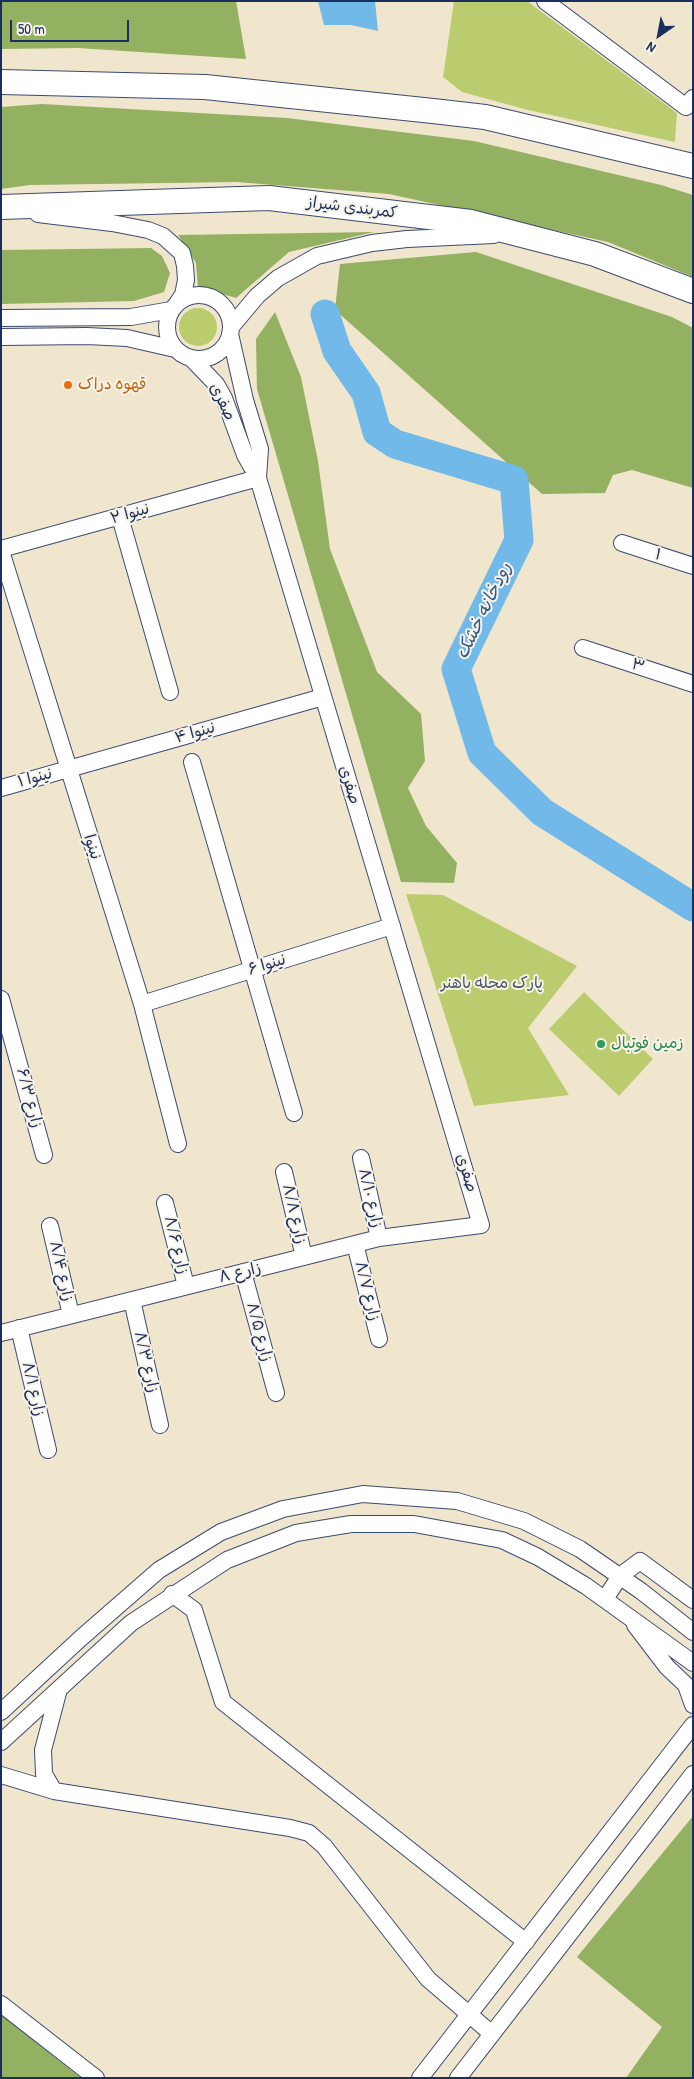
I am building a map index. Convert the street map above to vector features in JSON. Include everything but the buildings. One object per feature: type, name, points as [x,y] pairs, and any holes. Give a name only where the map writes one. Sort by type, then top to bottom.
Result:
[{"type":"highway","points":[[1,82],[205,87],[433,110],[485,117],[693,166]]},
{"type":"highway","name":"کمربندی شیراز","points":[[1,209],[269,198],[471,222],[595,254],[693,290]]},
{"type":"street","points":[[545,1],[686,107],[693,98]]},
{"type":"street","points":[[1,209],[112,223],[148,230],[163,236],[182,253],[185,266],[184,295],[167,320],[166,330],[175,349]]},
{"type":"street","points":[[1,337],[87,336],[127,338],[175,349],[192,359],[212,356],[220,351],[230,330],[257,296],[278,278],[317,256],[407,238],[480,234],[526,235]]},
{"type":"street","points":[[1,318],[131,317],[175,306],[197,295],[208,296],[224,308],[245,400],[260,449],[258,478]]},
{"type":"street","name":"صفری","points":[[192,359],[216,384],[224,398],[245,455],[258,478],[481,1225]]},
{"type":"street","name":"۲ نینوا","points":[[1,550],[258,478]]},
{"type":"street","points":[[120,517],[170,692]]},
{"type":"street","name":"۱","points":[[622,544],[693,566]]},
{"type":"street","name":"نینوا","points":[[1,550],[142,1004],[178,1144]]},
{"type":"street","name":"۳","points":[[583,648],[693,684]]},
{"type":"street","name":"۴ نینوا","points":[[68,770],[323,697]]},
{"type":"street","points":[[192,762],[294,1113]]},
{"type":"street","name":"۱ نینوا","points":[[1,788],[68,770]]},
{"type":"street","name":"۶ نینوا","points":[[142,1004],[392,926]]},
{"type":"street","name":"۶/۳ زارع","points":[[1,999],[7,1042],[44,1156]]},
{"type":"street","name":"۸/۱۰ زارع","points":[[361,1158],[379,1238]]},
{"type":"street","name":"۸/۸ زارع","points":[[284,1172],[304,1257]]},
{"type":"street","name":"۸/۶ زارع","points":[[165,1203],[186,1286]]},
{"type":"street","name":"۸ زارع","points":[[1,1333],[379,1238],[481,1225]]},
{"type":"street","name":"۸/۴ زارع","points":[[50,1226],[71,1315]]},
{"type":"street","name":"۸/۷ زارع","points":[[355,1244],[379,1339]]},
{"type":"street","name":"۸/۵ زارع","points":[[243,1272],[276,1393]]},
{"type":"street","name":"۸/۳ زارع","points":[[132,1300],[160,1425]]},
{"type":"street","name":"۸/۱ زارع","points":[[19,1328],[48,1450]]},
{"type":"street","points":[[1,1712],[81,1638],[159,1570],[220,1532],[283,1509],[363,1494],[457,1500],[524,1521],[580,1549],[620,1576],[693,1632]]},
{"type":"street","points":[[1,1742],[131,1623],[172,1594],[227,1560],[296,1533],[352,1524],[414,1524],[502,1540],[538,1557],[624,1611],[693,1663]]},
{"type":"street","points":[[605,1599],[620,1576],[640,1561],[693,1600]]},
{"type":"street","points":[[172,1594],[194,1610],[223,1702],[526,1942]]},
{"type":"street","points":[[624,1611],[667,1667],[686,1685],[693,1705]]},
{"type":"street","points":[[54,1791],[44,1774],[43,1750],[59,1689]]},
{"type":"street","points":[[420,2078],[693,1725]]},
{"type":"street","points":[[458,2078],[693,1774]]},
{"type":"street","points":[[1,1775],[54,1791],[309,1833],[324,1846],[428,1979],[468,2016],[492,2034]]},
{"type":"street","points":[[1,2004],[96,2078]]},
{"type":"green space","points":[[1,1],[236,1],[246,59],[78,48],[1,49]]},
{"type":"green space","points":[[454,1],[527,1],[677,113],[675,142],[528,110],[462,92],[443,77]]},
{"type":"green space","points":[[42,104],[287,118],[474,141],[661,185],[693,195],[693,277],[608,242],[389,194],[236,182],[30,185],[1,189],[1,107]]},
{"type":"green space","points":[[374,232],[289,252],[236,298],[198,287],[196,263],[178,235]]},
{"type":"green space","points":[[151,248],[162,256],[170,273],[164,292],[134,301],[1,304],[1,250]]},
{"type":"green space","points":[[476,252],[672,317],[693,328],[693,488],[632,470],[613,475],[605,493],[542,494],[335,310],[340,264]]},
{"type":"green space","points":[[198,308],[211,314],[217,327],[211,340],[198,346],[185,340],[179,327],[185,314]]},
{"type":"green space","points":[[275,312],[301,377],[318,461],[330,549],[377,672],[421,714],[425,761],[408,788],[426,826],[457,863],[454,883],[401,882],[257,389],[256,339]]},
{"type":"green space","name":"پارک محله باهنر","points":[[406,894],[443,895],[577,966],[528,1028],[569,1095],[474,1106]]},
{"type":"green space","name":"زمین فوتبال","points":[[584,992],[653,1059],[619,1096],[549,1029]]},
{"type":"green space","points":[[693,1816],[693,2078],[626,2078],[662,2027],[577,1957]]},
{"type":"green space","points":[[1,2015],[81,2078],[1,2077]]},
{"type":"water","points":[[318,1],[375,1],[378,31],[351,25],[324,25]]},
{"type":"waterway","name":"رودخانه خشک","points":[[325,314],[337,351],[366,393],[377,432],[395,444],[514,480],[519,540],[456,669],[482,753],[542,812],[693,907]]},
{"type":"place","name":"قهوه دراک","points":[[68,385]]},
{"type":"place","name":"زمین فوتبال","points":[[601,1044]]}]
